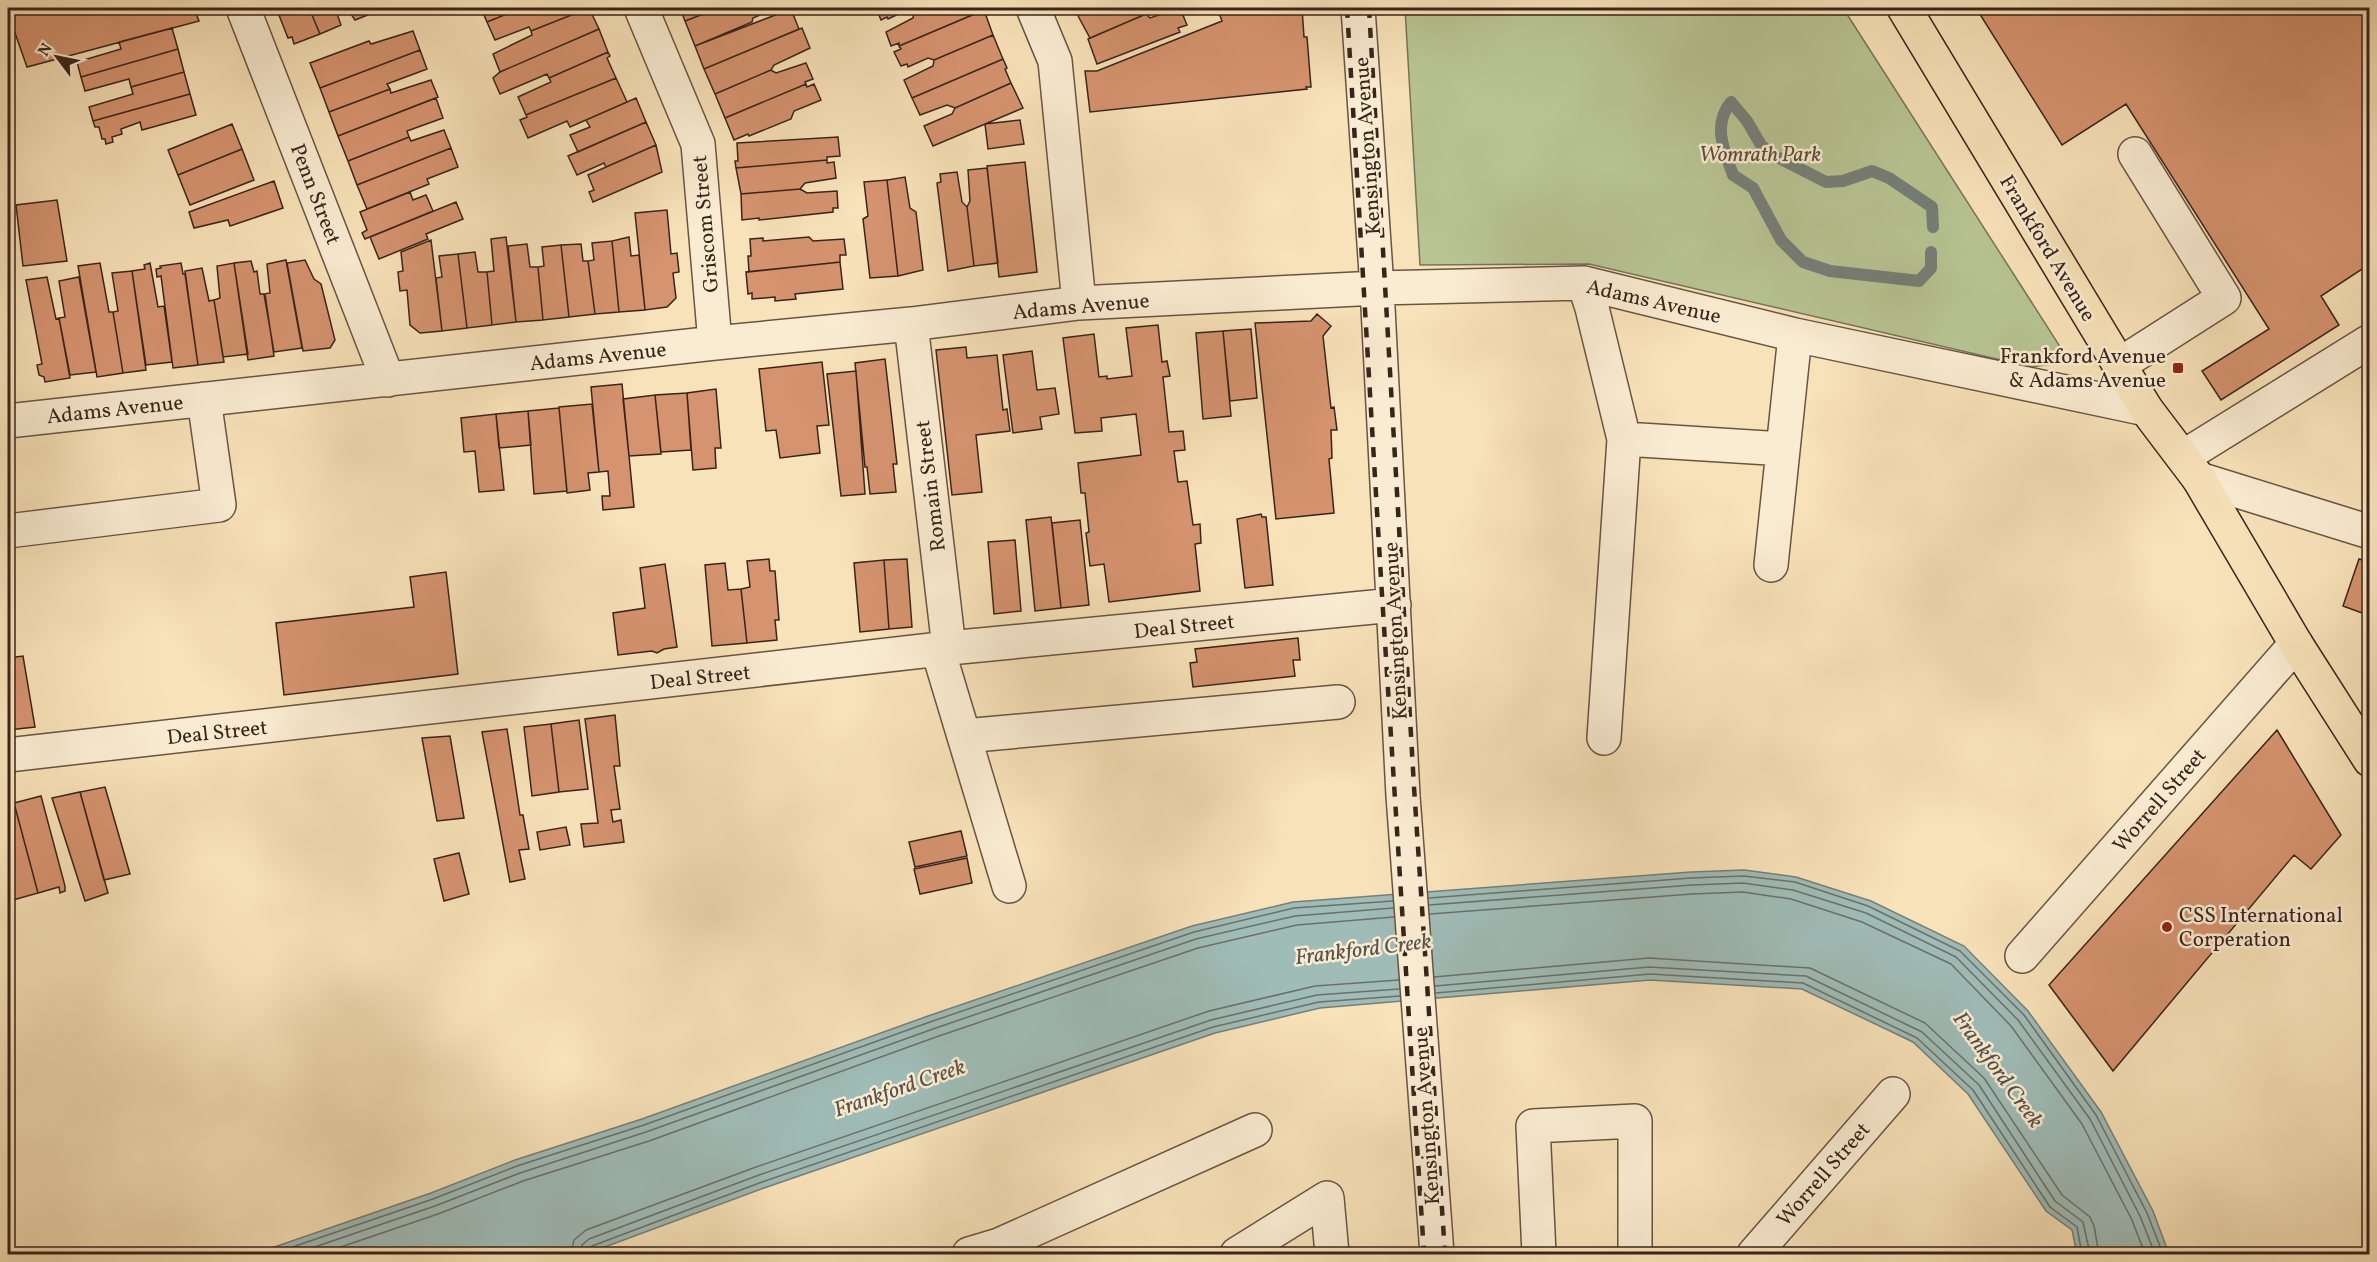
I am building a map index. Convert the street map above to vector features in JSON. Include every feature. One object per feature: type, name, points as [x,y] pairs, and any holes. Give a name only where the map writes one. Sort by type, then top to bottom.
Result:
[{"type":"main road","name":"Frankford Avenue","points":[[1904,8],[2146,409],[2191,468],[2296,644],[2370,760]]},
{"type":"street","name":"Penn Street","points":[[243,8],[388,380]]},
{"type":"street","name":"Griscom Street","points":[[641,8],[698,144],[715,343]]},
{"type":"street","points":[[1033,8],[1055,61],[1079,303]]},
{"type":"street","name":"Kensington Avenue","points":[[1358,8],[1377,288],[1403,796],[1437,1254]]},
{"type":"street","points":[[2119,365],[2223,298],[2136,154]]},
{"type":"street","name":"Adams Avenue","points":[[8,421],[715,343],[911,324],[1079,303],[1377,288],[1584,283],[1794,335],[2146,409]]},
{"type":"street","points":[[1584,283],[1624,439],[1604,738]]},
{"type":"street","name":"Romain Street","points":[[911,324],[943,649],[964,736],[1009,886]]},
{"type":"street","points":[[1771,565],[1794,335]]},
{"type":"street","points":[[2191,468],[2370,341]]},
{"type":"street","points":[[8,531],[219,505],[204,399]]},
{"type":"street","points":[[1624,439],[1783,449]]},
{"type":"street","points":[[2191,468],[2370,532]]},
{"type":"street","name":"Deal Street","points":[[8,755],[943,649],[1394,605]]},
{"type":"street","name":"Worrell Street","points":[[2022,956],[2296,644]]},
{"type":"street","points":[[964,736],[1338,702]]},
{"type":"street","name":"Worrell Street","points":[[1754,1254],[1893,1094]]},
{"type":"street","points":[[1539,1254],[1533,1126],[1635,1121],[1635,1254]]},
{"type":"street","points":[[969,1254],[999,1245],[1255,1130]]},
{"type":"street","points":[[1237,1254],[1327,1198],[1332,1254]]},
{"type":"green space","name":"Womrath Park","points":[[1405,8],[1843,8],[2059,345],[2053,364],[2031,367],[1589,264],[1420,265]]},
{"type":"water","name":"Frankford Creek","points":[[1744,870],[1796,877],[1871,901],[1964,946],[2028,1011],[2101,1112],[2153,1211],[2169,1254],[2077,1254],[2072,1230],[2046,1211],[1968,1094],[1913,1042],[1802,989],[1650,980],[1320,1008],[1215,1033],[764,1188],[586,1254],[254,1254],[431,1193],[515,1160],[642,1119],[928,1016],[1192,926],[1293,902]]},
{"type":"building","points":[[8,8],[194,8],[199,21],[27,67]]},
{"type":"building","points":[[273,8],[309,8],[320,34],[294,44],[292,37],[288,38],[277,10]]},
{"type":"building","points":[[309,8],[335,8],[341,25],[320,34]]},
{"type":"building","points":[[347,8],[373,8],[375,12],[355,20]]},
{"type":"building","points":[[481,8],[522,8],[487,22]]},
{"type":"building","points":[[522,8],[589,8],[531,31],[529,27],[495,40],[487,22]]},
{"type":"building","points":[[589,8],[599,29],[500,72],[493,54],[532,35],[531,31]]},
{"type":"building","points":[[680,8],[719,8],[685,21]]},
{"type":"building","points":[[719,8],[776,8],[753,18],[752,22],[695,46],[685,21]]},
{"type":"building","points":[[876,8],[925,8],[914,12],[909,9],[881,20]]},
{"type":"building","points":[[925,8],[983,8],[984,10],[899,46],[899,43],[891,46],[886,32],[913,18],[914,12]]},
{"type":"building","points":[[1093,8],[1154,8],[1148,10],[1146,14],[1090,38],[1077,14]]},
{"type":"building","points":[[1180,8],[1187,25],[1178,28],[1180,32],[1097,64],[1088,39],[1146,14],[1150,18]]},
{"type":"building","points":[[1217,8],[1302,8],[1311,87],[1090,112],[1085,71],[1097,71],[1222,21]]},
{"type":"building","points":[[1976,8],[2370,8],[2370,274],[2365,267],[2321,296],[2339,325],[2221,400],[2202,371],[2269,329],[2126,104],[2062,145]]},
{"type":"building","points":[[791,9],[799,29],[704,69],[695,46]]},
{"type":"building","points":[[984,10],[993,35],[934,60],[928,58],[908,67],[907,64],[901,66],[894,52],[901,49],[899,46]]},
{"type":"building","points":[[172,28],[178,49],[81,77],[77,62],[121,49],[119,42]]},
{"type":"building","points":[[802,28],[810,48],[774,65],[771,70],[715,94],[704,69]]},
{"type":"building","points":[[599,29],[608,52],[549,78],[547,74],[500,94],[493,78],[500,72]]},
{"type":"building","points":[[413,31],[420,50],[320,88],[310,63],[369,41],[371,44]]},
{"type":"building","points":[[993,35],[1003,59],[912,98],[904,80],[933,66],[934,60]]},
{"type":"building","points":[[178,49],[184,72],[131,87],[129,79],[85,91],[81,77]]},
{"type":"building","points":[[420,50],[427,69],[387,84],[390,89],[329,112],[320,88]]},
{"type":"building","points":[[608,52],[610,56],[607,58],[616,78],[526,115],[518,97],[551,82],[549,78]]},
{"type":"building","points":[[1003,59],[1011,83],[955,108],[947,105],[920,115],[912,98]]},
{"type":"building","points":[[806,63],[813,79],[805,82],[806,84],[725,118],[715,94],[771,70],[776,73]]},
{"type":"building","points":[[184,72],[190,94],[93,121],[89,107],[133,94],[131,87]]},
{"type":"building","points":[[616,78],[627,102],[570,127],[567,121],[528,138],[520,120],[527,117],[526,115]]},
{"type":"building","points":[[431,80],[438,97],[338,136],[329,112],[390,89],[391,93]]},
{"type":"building","points":[[1011,83],[1023,108],[933,146],[924,126],[952,114],[955,108]]},
{"type":"building","points":[[806,84],[807,87],[814,84],[821,100],[794,111],[791,119],[734,140],[725,118]]},
{"type":"building","points":[[190,94],[196,115],[142,130],[140,122],[121,129],[122,134],[112,137],[113,142],[106,144],[99,127],[95,127],[93,121]]},
{"type":"building","points":[[436,98],[443,118],[407,131],[409,137],[348,161],[338,136]]},
{"type":"building","points":[[636,98],[646,122],[578,152],[570,135],[590,127],[586,120]]},
{"type":"building","points":[[1020,120],[1024,144],[988,149],[985,124]]},
{"type":"building","points":[[646,122],[656,145],[606,167],[604,163],[577,175],[568,156]]},
{"type":"building","points":[[232,124],[242,149],[178,175],[168,150]]},
{"type":"building","points":[[444,130],[451,148],[357,185],[348,161],[409,137],[411,141]]},
{"type":"building","points":[[838,137],[840,156],[827,157],[827,160],[736,168],[737,143]]},
{"type":"building","points":[[656,145],[662,172],[593,202],[589,192],[594,190],[588,175]]},
{"type":"building","points":[[451,148],[458,167],[427,179],[429,184],[367,209],[357,185]]},
{"type":"building","points":[[242,149],[254,180],[190,205],[178,175]]},
{"type":"building","points":[[827,160],[827,163],[834,162],[836,178],[805,183],[800,189],[741,194],[736,168]]},
{"type":"building","points":[[1025,162],[1037,272],[999,277],[987,166]]},
{"type":"building","points":[[987,168],[998,263],[974,266],[967,207],[970,201],[968,170]]},
{"type":"building","points":[[957,172],[962,202],[967,207],[974,266],[948,271],[937,183],[941,182],[940,174]]},
{"type":"building","points":[[905,177],[910,208],[916,212],[923,270],[898,276],[887,180]]},
{"type":"building","points":[[887,180],[898,276],[870,278],[863,219],[868,216],[864,182]]},
{"type":"building","points":[[274,181],[283,208],[230,226],[228,220],[194,228],[189,212]]},
{"type":"building","points":[[800,189],[807,193],[837,191],[838,208],[833,208],[833,212],[742,220],[741,194]]},
{"type":"building","points":[[410,192],[413,200],[426,195],[433,211],[365,239],[362,233],[367,230],[360,212]]},
{"type":"building","points":[[57,200],[67,261],[23,266],[16,205]]},
{"type":"building","points":[[456,202],[463,219],[426,234],[428,239],[379,259],[370,237]]},
{"type":"building","points":[[667,210],[671,254],[677,253],[679,272],[673,273],[676,298],[667,307],[645,310],[635,213]]},
{"type":"building","points":[[506,237],[516,322],[492,325],[487,272],[494,271],[491,239]]},
{"type":"building","points":[[629,237],[631,256],[639,255],[645,310],[619,312],[612,241]]},
{"type":"building","points":[[809,237],[813,241],[844,239],[846,255],[840,255],[840,262],[749,272],[750,239],[763,238],[763,241]]},
{"type":"building","points":[[431,240],[442,331],[420,333],[410,325],[407,290],[400,291],[398,272],[403,271],[401,252]]},
{"type":"building","points":[[612,241],[619,312],[595,314],[588,261],[594,260],[592,243]]},
{"type":"building","points":[[527,244],[530,267],[538,267],[543,320],[516,322],[508,246]]},
{"type":"building","points":[[581,244],[583,261],[588,261],[595,314],[569,317],[561,245]]},
{"type":"building","points":[[561,245],[569,317],[543,320],[538,267],[544,266],[542,247]]},
{"type":"building","points":[[475,252],[478,272],[487,272],[492,325],[467,328],[458,254]]},
{"type":"building","points":[[458,254],[467,328],[442,331],[436,278],[442,277],[439,256]]},
{"type":"building","points":[[286,260],[302,348],[274,352],[264,294],[270,293],[267,264]]},
{"type":"building","points":[[305,260],[314,279],[321,284],[335,340],[330,348],[303,351],[287,263]]},
{"type":"building","points":[[251,261],[254,272],[257,271],[260,294],[265,294],[274,356],[248,360],[234,263]]},
{"type":"building","points":[[840,262],[843,289],[795,294],[796,299],[775,301],[775,297],[752,299],[752,293],[748,294],[746,272]]},
{"type":"building","points":[[100,263],[109,312],[113,312],[123,373],[97,377],[78,266]]},
{"type":"building","points":[[150,263],[158,307],[164,306],[172,362],[146,365],[132,271],[145,269],[144,265]]},
{"type":"building","points":[[181,263],[183,274],[185,274],[198,365],[173,368],[161,276],[157,277],[156,269],[161,268],[160,266]]},
{"type":"building","points":[[234,263],[248,354],[223,357],[214,300],[220,298],[217,266]]},
{"type":"building","points":[[202,268],[209,301],[214,300],[224,362],[198,365],[185,271]]},
{"type":"building","points":[[132,271],[146,370],[123,373],[113,312],[118,311],[112,273]]},
{"type":"building","points":[[47,277],[56,319],[59,318],[70,378],[45,382],[44,377],[39,375],[37,365],[42,364],[26,280]]},
{"type":"building","points":[[79,277],[96,372],[70,375],[59,318],[65,317],[59,281]]},
{"type":"building","points":[[1317,314],[1331,326],[1323,336],[1331,408],[1334,407],[1337,430],[1331,430],[1332,458],[1329,459],[1334,513],[1276,519],[1255,323],[1311,321]]},
{"type":"building","points":[[1158,325],[1162,362],[1167,361],[1170,376],[1163,377],[1169,432],[1183,431],[1185,450],[1174,451],[1178,482],[1187,481],[1193,525],[1200,524],[1201,543],[1195,544],[1200,591],[1109,602],[1104,564],[1090,566],[1085,493],[1081,493],[1078,463],[1141,455],[1136,414],[1101,418],[1102,431],[1075,433],[1063,338],[1094,334],[1099,377],[1107,376],[1107,379],[1132,376],[1126,328]]},
{"type":"building","points":[[1251,329],[1257,398],[1230,401],[1223,331]]},
{"type":"building","points":[[1223,331],[1231,416],[1203,419],[1196,333]]},
{"type":"building","points":[[966,347],[967,358],[997,355],[1003,410],[1007,409],[1010,431],[976,435],[982,492],[952,495],[936,350]]},
{"type":"building","points":[[1032,351],[1037,390],[1055,388],[1059,414],[1040,417],[1042,429],[1013,433],[1003,355]]},
{"type":"building","points":[[885,359],[897,464],[893,464],[896,492],[870,494],[867,467],[865,467],[855,363]]},
{"type":"building","points":[[822,362],[829,425],[817,426],[820,453],[780,458],[776,430],[766,431],[759,369]]},
{"type":"building","points":[[856,371],[865,494],[841,496],[827,374]]},
{"type":"building","points":[[622,384],[634,507],[603,510],[602,496],[610,496],[608,471],[599,472],[591,387]]},
{"type":"building","points":[[716,389],[721,448],[715,448],[716,468],[693,470],[687,393]]},
{"type":"building","points":[[687,393],[691,450],[661,452],[655,395]]},
{"type":"building","points":[[655,395],[661,454],[629,456],[623,399]]},
{"type":"building","points":[[592,404],[599,472],[588,473],[590,490],[567,493],[559,407]]},
{"type":"building","points":[[559,408],[567,491],[534,494],[528,411]]},
{"type":"building","points":[[528,411],[531,445],[499,448],[496,414]]},
{"type":"building","points":[[496,414],[504,490],[479,492],[475,451],[464,452],[461,418]]},
{"type":"building","points":[[1261,514],[1262,517],[1266,517],[1273,585],[1245,588],[1237,519]]},
{"type":"building","points":[[1051,517],[1061,608],[1035,611],[1026,520]]},
{"type":"building","points":[[1080,520],[1089,605],[1061,608],[1052,523]]},
{"type":"building","points":[[1015,540],[1021,611],[994,614],[988,542]]},
{"type":"building","points":[[769,559],[770,571],[775,571],[779,620],[775,620],[777,640],[747,643],[741,589],[750,587],[747,561]]},
{"type":"building","points":[[907,559],[912,627],[889,629],[884,560]]},
{"type":"building","points":[[2359,559],[2370,562],[2370,616],[2343,606]]},
{"type":"building","points":[[884,560],[889,629],[860,632],[854,563]]},
{"type":"building","points":[[725,563],[728,590],[741,589],[747,643],[712,646],[705,565]]},
{"type":"building","points":[[665,564],[677,647],[664,649],[657,653],[652,651],[618,655],[613,613],[645,608],[640,568]]},
{"type":"building","points":[[446,572],[458,674],[284,695],[276,623],[414,607],[410,577]]},
{"type":"building","points":[[1298,638],[1300,660],[1293,660],[1295,676],[1193,687],[1190,663],[1197,662],[1195,649]]},
{"type":"building","points":[[23,656],[35,727],[8,730],[8,658]]},
{"type":"building","points":[[615,715],[620,766],[614,766],[620,809],[611,810],[613,822],[621,820],[624,842],[584,847],[581,824],[598,823],[585,719]]},
{"type":"building","points":[[579,720],[588,789],[559,792],[551,724]]},
{"type":"building","points":[[551,724],[559,792],[532,796],[524,727]]},
{"type":"building","points":[[507,729],[520,815],[523,815],[529,849],[519,850],[525,879],[510,882],[482,732]]},
{"type":"building","name":"CSS International Corperation","points":[[2277,730],[2341,835],[2311,869],[2294,855],[2113,1071],[2049,985]]},
{"type":"building","points":[[450,736],[464,818],[437,821],[422,738]]},
{"type":"building","points":[[105,787],[130,874],[104,880],[80,792]]},
{"type":"building","points":[[80,792],[108,893],[85,901],[52,798]]},
{"type":"building","points":[[41,796],[65,886],[65,891],[60,893],[59,887],[38,893],[14,803]]},
{"type":"building","points":[[14,803],[38,893],[13,900],[8,881],[8,805]]},
{"type":"building","points":[[566,827],[570,845],[540,850],[537,832]]},
{"type":"building","points":[[961,831],[967,856],[915,867],[909,842]]},
{"type":"building","points":[[459,853],[469,894],[444,901],[434,859]]},
{"type":"building","points":[[967,858],[972,883],[920,894],[914,869]]},
{"type":"waterway","points":[[1931,252],[1931,268],[1919,281],[1830,271],[1803,262],[1781,240],[1753,188],[1733,175],[1721,138],[1725,111],[1731,102],[1747,121],[1761,145],[1773,155],[1826,182],[1843,181],[1872,171],[1889,178],[1932,207],[1933,227]]},
{"type":"railway","points":[[1347,8],[1424,1254]]},
{"type":"railway","points":[[1369,8],[1414,787],[1445,1254]]},
{"type":"place","name":"Frankford Avenue & Adams Avenue","points":[[2178,368]]},
{"type":"place","name":"CSS International Corperation","points":[[2167,927]]}]
